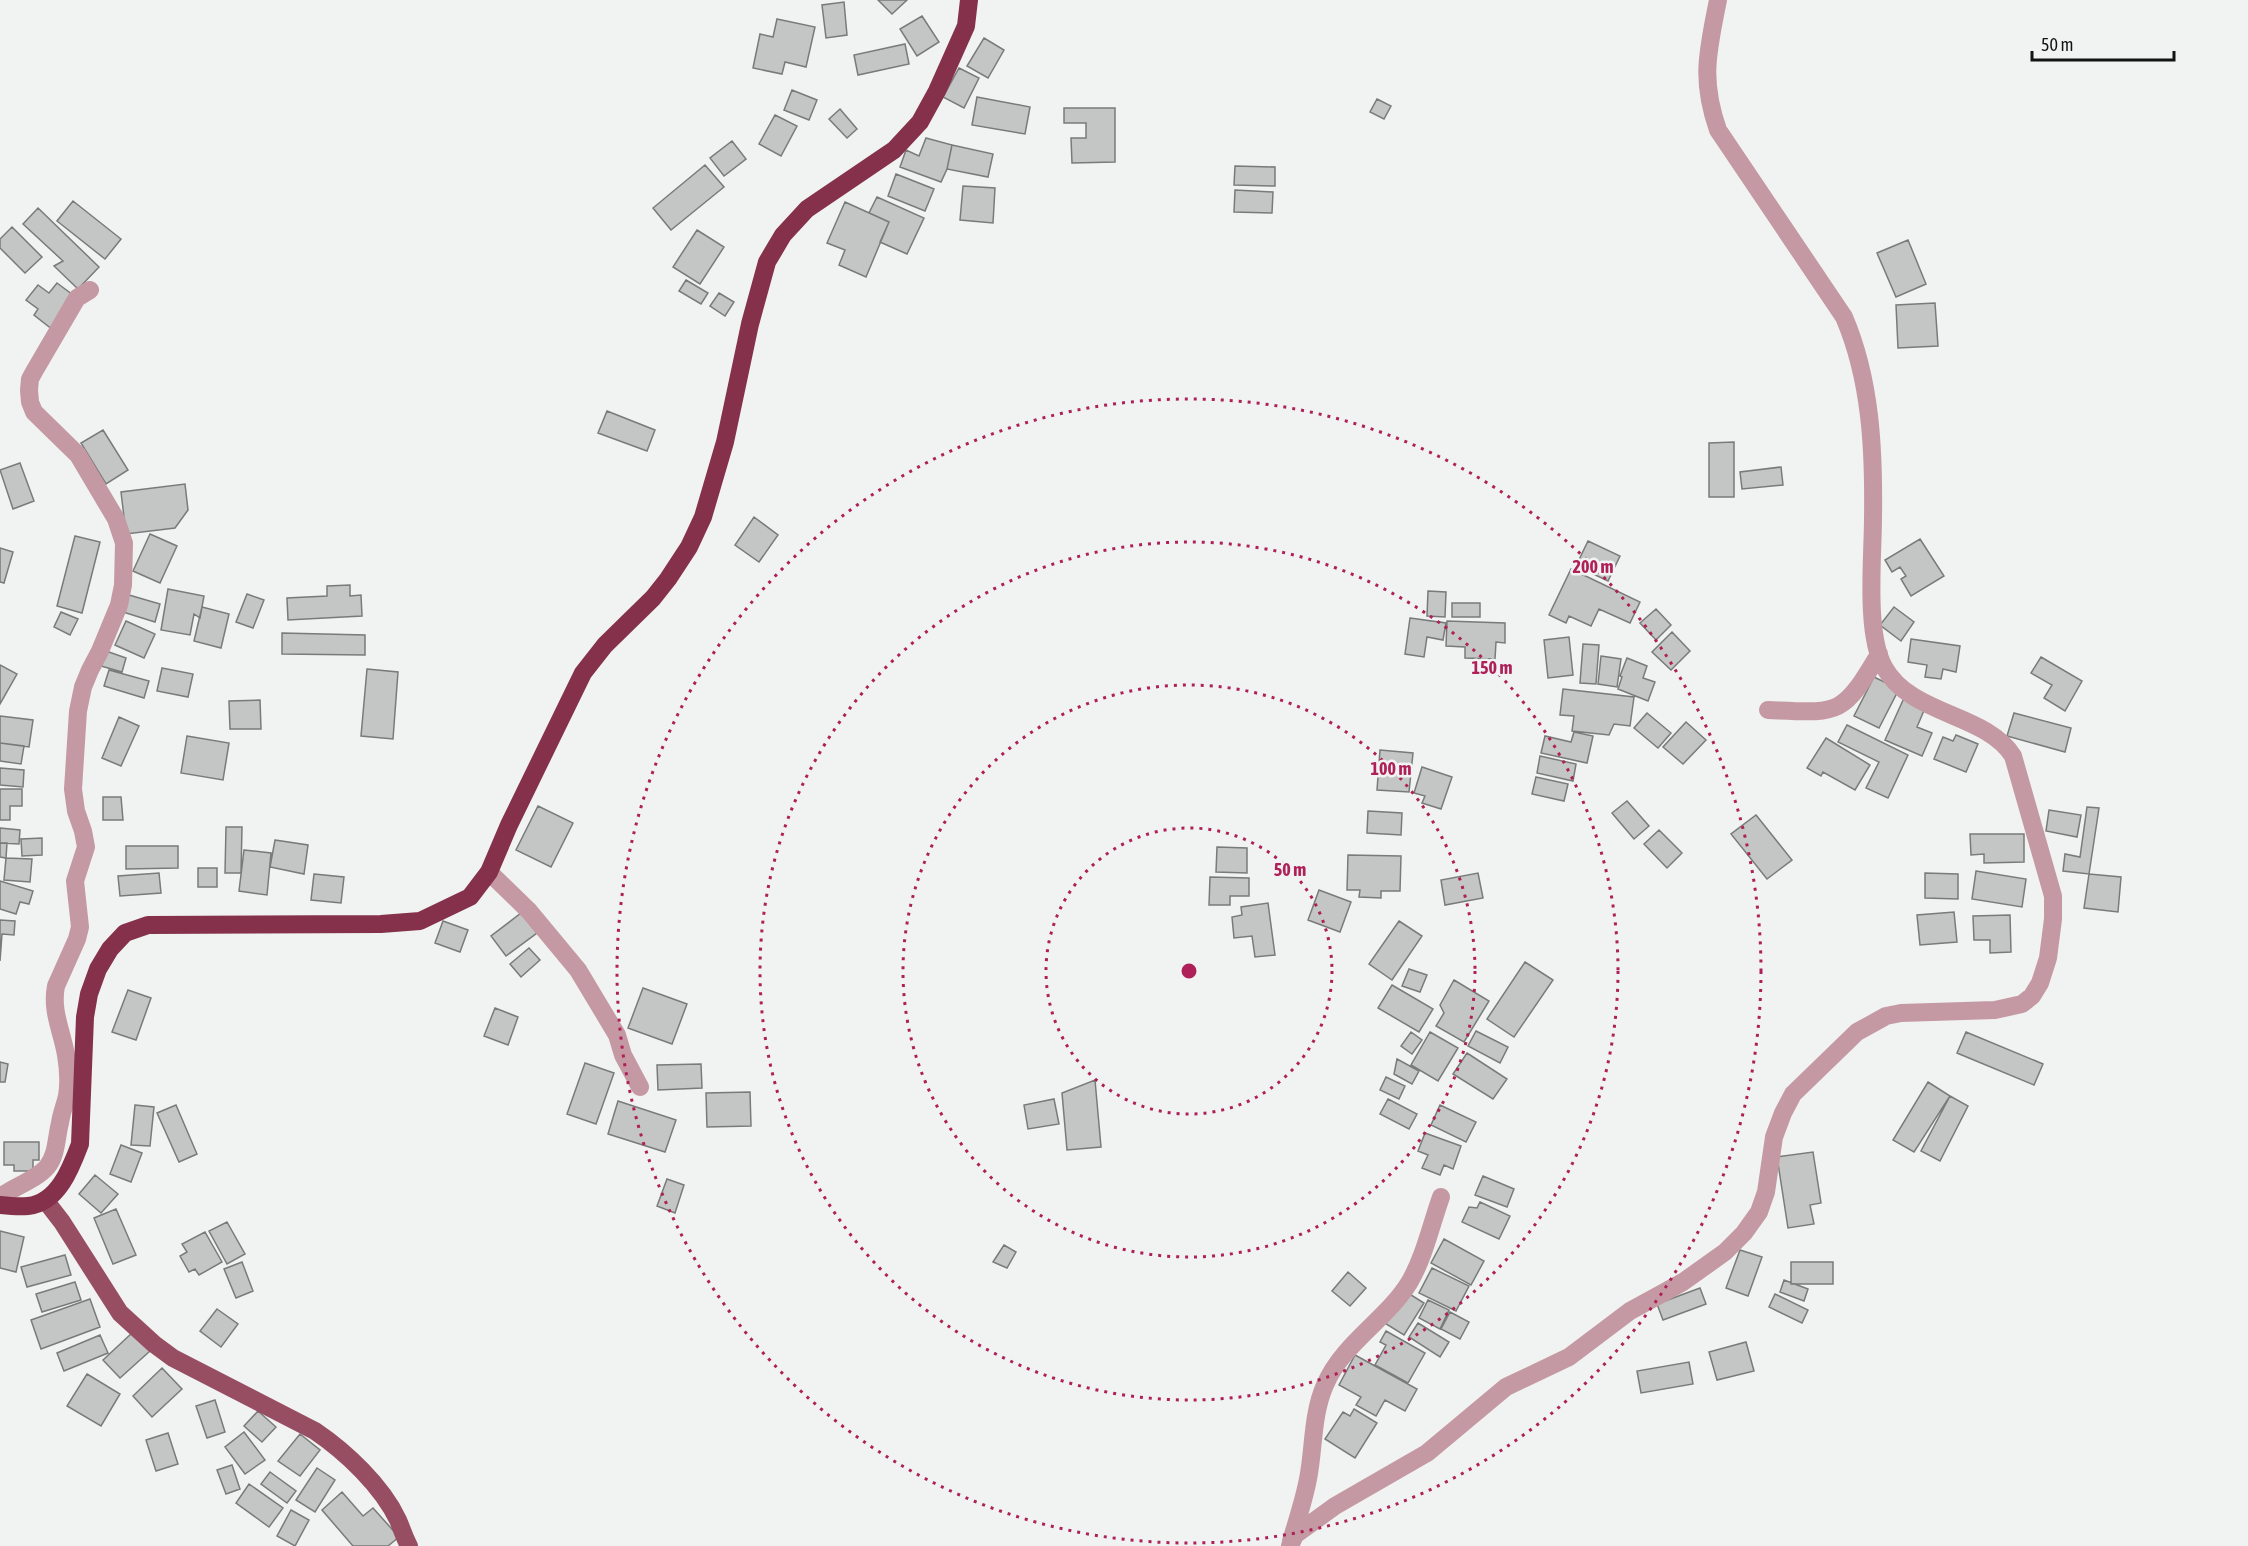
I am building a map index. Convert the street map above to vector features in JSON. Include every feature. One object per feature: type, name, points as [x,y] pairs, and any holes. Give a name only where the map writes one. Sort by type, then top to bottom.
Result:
[{"type":"highway","points":[[0,1205],[30,1206],[45,1200],[55,1193],[73,1163],[80,1144],[85,1017],[89,994],[98,969],[110,949],[125,933],[148,925],[381,924],[420,921],[470,897],[489,872],[509,825],[583,674],[605,645],[653,597],[689,547],[703,516],[725,442],[750,324],[767,262],[783,235],[807,209],[894,150],[920,122],[966,26],[969,0]]},
{"type":"main road","points":[[45,1200],[62,1222],[120,1313],[136,1329],[173,1358],[315,1431],[336,1445],[351,1458],[386,1501],[399,1521],[403,1536],[409,1546]]},
{"type":"street","points":[[1290,1544],[1295,1534],[1335,1506],[1427,1453],[1506,1386],[1569,1357],[1630,1311],[1683,1282],[1725,1252],[1744,1233],[1759,1212],[1766,1192],[1774,1137],[1793,1094],[1857,1032],[1872,1022],[1894,1014],[1995,1010],[2022,1004],[2032,996],[2045,972],[2051,937],[2053,905],[2051,886],[2009,748],[1994,735],[1926,704],[1909,693],[1883,667],[1874,625],[1870,568],[1873,519],[1872,429],[1868,400],[1854,340],[1844,317],[1718,130],[1709,106],[1706,82],[1707,54],[1718,0]]},
{"type":"street","points":[[0,1197],[17,1185],[32,1179],[47,1167],[55,1150],[67,1097],[66,1055],[57,1019],[54,994],[80,927],[75,881],[86,847],[74,799],[75,739],[83,687],[113,623],[123,585],[124,543],[116,519],[78,455],[42,421],[34,412],[30,402],[30,379],[77,298],[90,290]]},
{"type":"street","points":[[1768,710],[1811,712],[1837,708],[1846,703],[1855,693],[1879,654]]},
{"type":"street","points":[[489,872],[529,911],[578,970],[617,1035],[623,1055],[640,1087]]},
{"type":"street","points":[[1290,1544],[1308,1481],[1316,1420],[1324,1386],[1332,1370],[1408,1284],[1441,1197]]},
{"type":"building","points":[[878,0],[907,0],[892,14]]},
{"type":"building","points":[[844,2],[847,35],[826,38],[822,5]]},
{"type":"building","points":[[922,16],[939,42],[917,56],[900,29]]},
{"type":"building","points":[[777,19],[815,27],[806,67],[785,62],[782,74],[753,68],[760,34],[773,37]]},
{"type":"building","points":[[984,38],[1004,50],[988,78],[967,66]]},
{"type":"building","points":[[905,44],[909,64],[858,75],[854,55]]},
{"type":"building","points":[[959,68],[979,78],[964,108],[943,97]]},
{"type":"building","points":[[792,90],[817,100],[809,120],[784,110]]},
{"type":"building","points":[[977,97],[1030,107],[1025,134],[972,125]]},
{"type":"building","points":[[1377,99],[1391,106],[1384,119],[1370,112]]},
{"type":"building","points":[[1064,108],[1115,108],[1115,162],[1072,163],[1071,138],[1086,138],[1086,123],[1064,123]]},
{"type":"building","points":[[840,109],[857,129],[847,138],[829,119]]},
{"type":"building","points":[[775,115],[797,126],[781,156],[759,144]]},
{"type":"building","points":[[926,138],[952,145],[947,169],[941,182],[900,167],[906,150],[919,156]]},
{"type":"building","points":[[732,141],[746,159],[724,176],[710,158]]},
{"type":"building","points":[[952,145],[993,154],[988,177],[947,169]]},
{"type":"building","points":[[705,165],[724,187],[671,230],[653,208]]},
{"type":"building","points":[[1235,166],[1275,167],[1275,186],[1234,185]]},
{"type":"building","points":[[896,174],[934,189],[925,211],[888,196]]},
{"type":"building","points":[[963,186],[995,188],[993,223],[960,220]]},
{"type":"building","points":[[1235,190],[1273,192],[1272,213],[1234,212]]},
{"type":"building","points":[[877,197],[924,218],[907,254],[880,242],[889,222],[869,213]]},
{"type":"building","points":[[73,201],[121,239],[105,259],[57,221]]},
{"type":"building","points":[[845,202],[889,222],[866,277],[839,265],[845,250],[827,243]]},
{"type":"building","points":[[38,208],[99,267],[78,289],[54,266],[63,261],[23,224]]},
{"type":"building","points":[[12,227],[42,257],[25,273],[0,248],[0,239]]},
{"type":"building","points":[[697,230],[724,247],[700,284],[673,267]]},
{"type":"building","points":[[1908,240],[1926,284],[1896,297],[1877,253]]},
{"type":"building","points":[[686,280],[708,293],[701,304],[679,291]]},
{"type":"building","points":[[57,283],[77,298],[53,330],[34,315],[38,309],[26,300],[38,285],[49,293]]},
{"type":"building","points":[[719,293],[734,302],[725,316],[710,306]]},
{"type":"building","points":[[1935,303],[1938,346],[1898,348],[1896,305]]},
{"type":"building","points":[[607,411],[655,430],[647,451],[598,433]]},
{"type":"building","points":[[103,430],[128,470],[106,484],[81,443]]},
{"type":"building","points":[[1734,442],[1734,497],[1709,497],[1709,443]]},
{"type":"building","points":[[20,463],[34,501],[13,509],[0,470]]},
{"type":"building","points":[[1781,467],[1783,485],[1742,489],[1740,472]]},
{"type":"building","points":[[185,484],[188,510],[175,528],[126,534],[121,492]]},
{"type":"building","points":[[754,517],[778,535],[759,562],[735,545]]},
{"type":"building","points":[[150,534],[177,546],[160,583],[133,571]]},
{"type":"building","points":[[75,536],[100,542],[82,613],[57,606]]},
{"type":"building","points":[[1920,539],[1944,576],[1911,596],[1901,579],[1906,576],[1900,567],[1892,572],[1885,560]]},
{"type":"building","points":[[1588,541],[1620,556],[1608,581],[1576,566]]},
{"type":"building","points":[[0,548],[13,552],[4,583],[0,582]]},
{"type":"building","points":[[1571,569],[1640,602],[1630,623],[1599,609],[1591,626],[1569,616],[1566,623],[1549,615]]},
{"type":"building","points":[[350,585],[350,596],[361,595],[362,616],[288,620],[287,598],[327,596],[327,586]]},
{"type":"building","points":[[168,589],[204,596],[200,618],[194,614],[190,635],[161,630]]},
{"type":"building","points":[[1428,591],[1446,592],[1445,617],[1427,616]]},
{"type":"building","points":[[247,594],[264,600],[253,628],[236,622]]},
{"type":"building","points":[[129,595],[160,604],[155,622],[123,612]]},
{"type":"building","points":[[1452,603],[1480,603],[1480,617],[1452,617]]},
{"type":"building","points":[[202,607],[229,614],[221,648],[194,641]]},
{"type":"building","points":[[1894,607],[1914,622],[1901,641],[1880,625]]},
{"type":"building","points":[[1656,609],[1671,625],[1656,640],[1640,623]]},
{"type":"building","points":[[61,612],[78,619],[70,635],[54,627]]},
{"type":"building","points":[[1410,618],[1446,623],[1443,640],[1427,637],[1424,657],[1405,654]]},
{"type":"building","points":[[126,621],[155,634],[144,658],[115,645]]},
{"type":"building","points":[[1447,621],[1505,623],[1505,643],[1496,642],[1495,659],[1465,658],[1465,647],[1446,646]]},
{"type":"building","points":[[1672,632],[1690,651],[1671,670],[1652,652]]},
{"type":"building","points":[[282,633],[365,635],[365,655],[282,654]]},
{"type":"building","points":[[1569,637],[1573,675],[1548,678],[1544,640]]},
{"type":"building","points":[[1911,639],[1960,646],[1956,672],[1943,669],[1941,679],[1925,677],[1927,665],[1908,662]]},
{"type":"building","points":[[1583,644],[1599,645],[1596,684],[1580,683]]},
{"type":"building","points":[[106,651],[126,658],[122,672],[101,666]]},
{"type":"building","points":[[1601,656],[1621,659],[1617,687],[1598,684]]},
{"type":"building","points":[[2041,657],[2082,681],[2065,711],[2044,698],[2052,685],[2031,673]]},
{"type":"building","points":[[1627,658],[1647,666],[1643,678],[1655,682],[1648,701],[1618,689]]},
{"type":"building","points":[[0,665],[17,674],[0,704]]},
{"type":"building","points":[[162,668],[193,674],[188,697],[157,691]]},
{"type":"building","points":[[367,669],[398,672],[393,739],[361,736]]},
{"type":"building","points":[[109,670],[149,681],[144,698],[104,686]]},
{"type":"building","points":[[1874,677],[1899,689],[1879,728],[1854,716]]},
{"type":"building","points":[[1563,689],[1634,697],[1630,726],[1614,724],[1609,735],[1572,731],[1574,716],[1560,715]]},
{"type":"building","points":[[1904,698],[1925,708],[1917,727],[1932,733],[1922,756],[1885,740]]},
{"type":"building","points":[[260,700],[261,729],[230,729],[229,701]]},
{"type":"building","points":[[1647,713],[1671,733],[1658,748],[1634,728]]},
{"type":"building","points":[[2014,713],[2071,728],[2065,752],[2007,736]]},
{"type":"building","points":[[0,716],[33,720],[29,747],[0,743]]},
{"type":"building","points":[[119,717],[139,726],[121,766],[102,758]]},
{"type":"building","points":[[1686,722],[1706,740],[1683,764],[1663,747]]},
{"type":"building","points":[[1847,725],[1908,755],[1888,798],[1866,788],[1879,762],[1838,742]]},
{"type":"building","points":[[1574,732],[1593,736],[1587,763],[1541,753],[1545,736],[1571,742]]},
{"type":"building","points":[[1956,735],[1978,744],[1966,772],[1934,759],[1943,737],[1953,741]]},
{"type":"building","points":[[187,736],[229,743],[223,780],[181,773]]},
{"type":"building","points":[[1826,738],[1870,765],[1855,790],[1823,772],[1821,776],[1807,768]]},
{"type":"building","points":[[0,743],[24,746],[21,764],[0,761]]},
{"type":"building","points":[[1380,750],[1413,753],[1409,792],[1377,790]]},
{"type":"building","points":[[1540,756],[1576,764],[1573,781],[1537,773]]},
{"type":"building","points":[[1422,767],[1452,777],[1441,809],[1422,803],[1425,796],[1414,793]]},
{"type":"building","points":[[0,768],[24,770],[23,787],[0,785]]},
{"type":"building","points":[[1536,777],[1568,784],[1564,801],[1532,794]]},
{"type":"building","points":[[0,789],[22,789],[22,806],[10,806],[10,820],[0,820]]},
{"type":"building","points":[[103,797],[121,797],[123,820],[103,820]]},
{"type":"building","points":[[1627,801],[1649,826],[1634,839],[1612,813]]},
{"type":"building","points":[[538,806],[573,823],[551,867],[516,850]]},
{"type":"building","points":[[2087,807],[2099,808],[2089,874],[2063,871],[2065,854],[2080,857]]},
{"type":"building","points":[[2049,810],[2081,815],[2077,837],[2046,831]]},
{"type":"building","points":[[1368,811],[1402,813],[1401,835],[1367,833]]},
{"type":"building","points":[[1756,815],[1792,860],[1767,879],[1731,834]]},
{"type":"building","points":[[226,827],[242,827],[241,873],[225,873]]},
{"type":"building","points":[[0,828],[20,830],[19,844],[0,843]]},
{"type":"building","points":[[1659,830],[1682,853],[1667,868],[1644,844]]},
{"type":"building","points":[[1970,834],[2024,834],[2024,862],[1984,863],[1984,854],[1971,855]]},
{"type":"building","points":[[42,838],[42,855],[22,856],[21,839]]},
{"type":"building","points":[[275,840],[308,845],[304,874],[270,867]]},
{"type":"building","points":[[0,843],[7,843],[6,858],[0,857]]},
{"type":"building","points":[[126,846],[178,846],[178,868],[126,869]]},
{"type":"building","points":[[1217,847],[1247,848],[1247,873],[1216,872]]},
{"type":"building","points":[[244,850],[271,853],[267,895],[239,891]]},
{"type":"building","points":[[1348,855],[1401,856],[1400,891],[1381,891],[1381,898],[1359,897],[1360,890],[1347,890]]},
{"type":"building","points":[[6,858],[32,859],[30,882],[4,880]]},
{"type":"building","points":[[198,868],[217,868],[217,887],[198,887]]},
{"type":"building","points":[[1976,871],[2026,879],[2022,907],[1972,899]]},
{"type":"building","points":[[159,873],[161,893],[120,896],[118,876]]},
{"type":"building","points":[[1478,873],[1483,898],[1445,905],[1441,880]]},
{"type":"building","points":[[1925,873],[1958,874],[1958,899],[1925,898]]},
{"type":"building","points":[[314,874],[344,877],[341,903],[311,900]]},
{"type":"building","points":[[2089,874],[2121,877],[2118,912],[2084,908]]},
{"type":"building","points":[[1210,877],[1249,878],[1249,896],[1230,896],[1230,905],[1209,905]]},
{"type":"building","points":[[0,881],[33,891],[29,904],[20,902],[16,914],[0,909]]},
{"type":"building","points":[[1319,890],[1351,902],[1340,932],[1308,920]]},
{"type":"building","points":[[1268,903],[1275,955],[1255,957],[1252,936],[1234,938],[1232,917],[1242,915],[1241,907]]},
{"type":"building","points":[[1954,912],[1957,942],[1920,945],[1917,915]]},
{"type":"building","points":[[521,913],[537,933],[506,956],[491,936]]},
{"type":"building","points":[[2010,915],[2011,952],[1990,953],[1990,940],[1974,940],[1973,916]]},
{"type":"building","points":[[0,920],[15,921],[14,935],[2,934],[0,961]]},
{"type":"building","points":[[443,921],[468,930],[460,952],[435,943]]},
{"type":"building","points":[[1399,921],[1422,936],[1392,980],[1369,964]]},
{"type":"building","points":[[529,948],[540,960],[521,977],[510,964]]},
{"type":"building","points":[[1525,962],[1553,980],[1514,1037],[1487,1019]]},
{"type":"building","points":[[1409,969],[1427,975],[1420,992],[1402,986]]},
{"type":"building","points":[[1454,980],[1489,1001],[1464,1042],[1436,1026],[1444,1013],[1440,1005]]},
{"type":"building","points":[[1392,985],[1433,1009],[1419,1032],[1378,1008]]},
{"type":"building","points":[[643,988],[687,1004],[672,1044],[628,1028]]},
{"type":"building","points":[[128,990],[151,998],[136,1040],[112,1032]]},
{"type":"building","points":[[495,1008],[518,1017],[508,1045],[484,1036]]},
{"type":"building","points":[[1476,1031],[1508,1047],[1500,1063],[1468,1046]]},
{"type":"building","points":[[1411,1032],[1422,1040],[1412,1054],[1401,1046]]},
{"type":"building","points":[[1430,1032],[1458,1048],[1438,1081],[1411,1065]]},
{"type":"building","points":[[1966,1032],[2043,1064],[2034,1085],[1957,1053]]},
{"type":"building","points":[[1467,1053],[1507,1079],[1493,1099],[1453,1074]]},
{"type":"building","points":[[1397,1059],[1419,1071],[1412,1084],[1394,1074]]},
{"type":"building","points":[[0,1062],[8,1064],[5,1082],[0,1082]]},
{"type":"building","points":[[585,1063],[614,1073],[596,1124],[567,1114]]},
{"type":"building","points":[[701,1064],[702,1088],[658,1090],[657,1065]]},
{"type":"building","points":[[1386,1077],[1405,1086],[1399,1099],[1380,1090]]},
{"type":"building","points":[[1095,1080],[1101,1147],[1067,1150],[1062,1093]]},
{"type":"building","points":[[1928,1082],[1950,1096],[1914,1152],[1893,1140]]},
{"type":"building","points":[[750,1092],[751,1126],[707,1127],[706,1093]]},
{"type":"building","points":[[1950,1096],[1968,1106],[1940,1161],[1921,1151]]},
{"type":"building","points":[[1054,1099],[1059,1124],[1028,1129],[1024,1105]]},
{"type":"building","points":[[1388,1099],[1417,1114],[1409,1129],[1380,1114]]},
{"type":"building","points":[[618,1101],[676,1120],[665,1152],[608,1134]]},
{"type":"building","points":[[135,1105],[154,1107],[150,1146],[131,1145]]},
{"type":"building","points":[[176,1105],[197,1154],[179,1162],[157,1113]]},
{"type":"building","points":[[1440,1105],[1476,1122],[1466,1142],[1431,1125]]},
{"type":"building","points":[[1425,1133],[1461,1146],[1453,1169],[1444,1165],[1440,1175],[1422,1168],[1428,1155],[1418,1151]]},
{"type":"building","points":[[4,1142],[39,1142],[39,1160],[33,1160],[33,1171],[14,1171],[14,1165],[4,1165]]},
{"type":"building","points":[[121,1145],[142,1153],[131,1182],[110,1174]]},
{"type":"building","points":[[1813,1152],[1821,1203],[1810,1205],[1814,1224],[1788,1228],[1777,1157]]},
{"type":"building","points":[[95,1175],[118,1194],[101,1213],[79,1194]]},
{"type":"building","points":[[1483,1176],[1514,1189],[1507,1207],[1475,1195]]},
{"type":"building","points":[[667,1179],[684,1185],[675,1213],[657,1206]]},
{"type":"building","points":[[1480,1202],[1510,1216],[1499,1239],[1462,1222],[1469,1207],[1477,1208]]},
{"type":"building","points":[[116,1209],[136,1255],[113,1264],[94,1218]]},
{"type":"building","points":[[227,1222],[245,1254],[227,1264],[209,1231]]},
{"type":"building","points":[[0,1231],[24,1237],[16,1272],[0,1268]]},
{"type":"building","points":[[205,1232],[222,1262],[199,1275],[195,1269],[189,1272],[180,1256],[187,1252],[182,1244]]},
{"type":"building","points":[[1444,1239],[1484,1261],[1471,1285],[1431,1263]]},
{"type":"building","points":[[1004,1245],[1016,1252],[1007,1268],[993,1262]]},
{"type":"building","points":[[1740,1250],[1762,1257],[1748,1296],[1726,1288]]},
{"type":"building","points":[[65,1255],[71,1275],[27,1287],[21,1267]]},
{"type":"building","points":[[242,1262],[253,1291],[236,1298],[224,1269]]},
{"type":"building","points":[[1791,1262],[1833,1262],[1833,1284],[1791,1284]]},
{"type":"building","points":[[1432,1268],[1469,1286],[1456,1311],[1419,1293]]},
{"type":"building","points":[[1348,1272],[1366,1288],[1350,1306],[1332,1291]]},
{"type":"building","points":[[1784,1280],[1808,1289],[1804,1301],[1780,1292]]},
{"type":"building","points":[[75,1282],[81,1300],[42,1312],[36,1294]]},
{"type":"building","points":[[1700,1288],[1706,1304],[1663,1320],[1657,1304]]},
{"type":"building","points":[[1403,1290],[1424,1303],[1404,1335],[1383,1322]]},
{"type":"building","points":[[1775,1294],[1808,1310],[1802,1323],[1769,1307]]},
{"type":"building","points":[[90,1299],[100,1327],[41,1349],[31,1320]]},
{"type":"building","points":[[1428,1300],[1449,1310],[1440,1329],[1419,1318]]},
{"type":"building","points":[[217,1309],[238,1324],[221,1347],[200,1331]]},
{"type":"building","points":[[1450,1312],[1469,1322],[1460,1339],[1441,1329]]},
{"type":"building","points":[[1418,1323],[1449,1342],[1440,1357],[1409,1337]]},
{"type":"building","points":[[1386,1331],[1425,1353],[1408,1383],[1375,1365],[1386,1345],[1380,1342]]},
{"type":"building","points":[[133,1332],[150,1351],[120,1378],[103,1360]]},
{"type":"building","points":[[100,1335],[108,1353],[64,1371],[57,1353]]},
{"type":"building","points":[[1746,1342],[1754,1371],[1717,1380],[1709,1352]]},
{"type":"building","points":[[1355,1355],[1417,1389],[1405,1411],[1385,1400],[1376,1416],[1356,1405],[1361,1397],[1339,1385]]},
{"type":"building","points":[[1689,1362],[1693,1384],[1641,1393],[1637,1371]]},
{"type":"building","points":[[162,1368],[182,1389],[152,1417],[133,1396]]},
{"type":"building","points":[[87,1374],[120,1394],[101,1426],[67,1406]]},
{"type":"building","points":[[215,1400],[225,1432],[207,1438],[196,1406]]},
{"type":"building","points":[[1354,1409],[1377,1423],[1355,1458],[1325,1439],[1343,1412],[1350,1416]]},
{"type":"building","points":[[258,1411],[276,1427],[262,1442],[244,1426]]},
{"type":"building","points":[[244,1432],[265,1460],[245,1474],[225,1447]]},
{"type":"building","points":[[168,1433],[178,1464],[156,1471],[146,1440]]},
{"type":"building","points":[[300,1434],[320,1450],[300,1476],[278,1461]]},
{"type":"building","points":[[232,1465],[240,1489],[226,1494],[217,1470]]},
{"type":"building","points":[[317,1468],[335,1480],[315,1512],[296,1500]]},
{"type":"building","points":[[270,1472],[296,1491],[287,1503],[261,1484]]},
{"type":"building","points":[[249,1484],[283,1508],[269,1527],[236,1503]]},
{"type":"building","points":[[342,1492],[363,1516],[373,1508],[399,1537],[388,1546],[353,1546],[322,1510]]},
{"type":"building","points":[[291,1510],[309,1520],[295,1546],[277,1536]]}]
